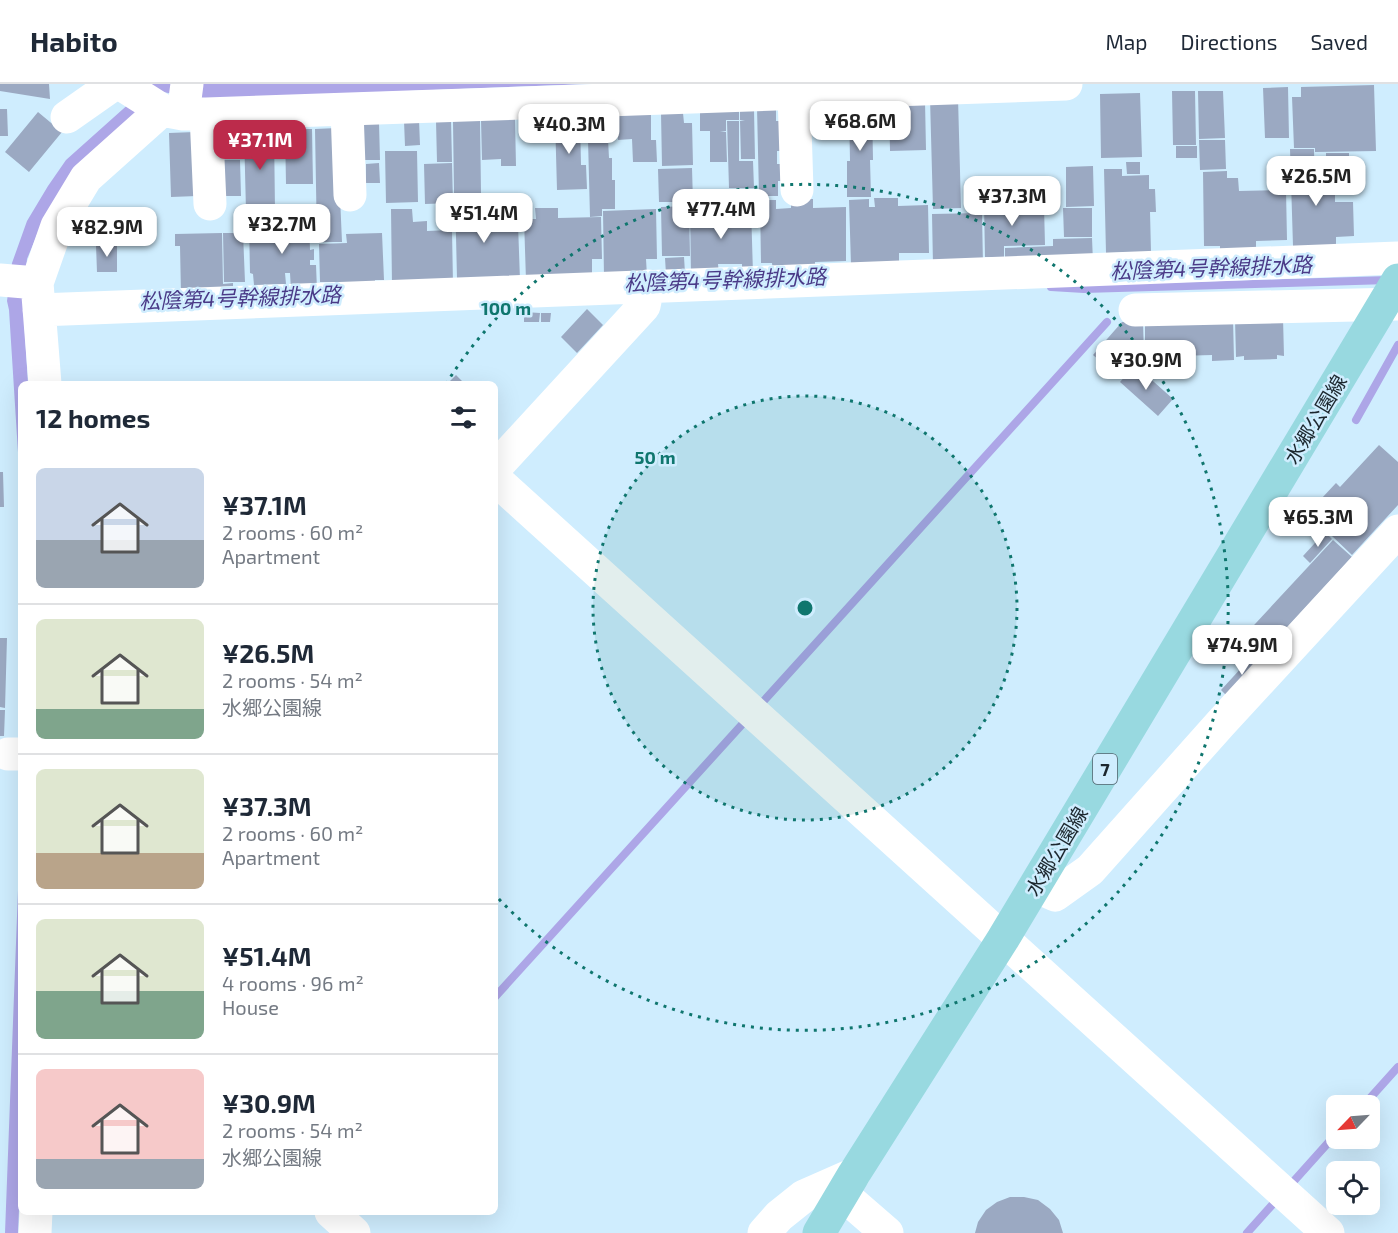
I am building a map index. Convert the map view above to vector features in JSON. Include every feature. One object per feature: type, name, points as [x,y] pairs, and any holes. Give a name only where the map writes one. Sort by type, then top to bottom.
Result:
[{"type":"main road","name":"水郷公園線","points":[[819,1233],[1003,939],[1391,297]]},
{"type":"street","points":[[67,117],[161,99],[347,110],[486,94],[794,94],[1066,84]]},
{"type":"street","points":[[794,94],[797,190]]},
{"type":"street","points":[[161,99],[210,204]]},
{"type":"street","points":[[44,381],[22,287],[86,178],[161,99]]},
{"type":"street","points":[[347,110],[350,195]]},
{"type":"street","points":[[22,287],[646,294],[1398,258]]},
{"type":"street","points":[[498,465],[646,294]]},
{"type":"street","points":[[1135,310],[1391,297]]},
{"type":"street","points":[[498,482],[1328,1233]]},
{"type":"street","points":[[1035,886],[1055,895],[1090,870],[1221,723],[1398,531]]},
{"type":"street","points":[[764,1233],[779,1216],[804,1197],[848,1184],[886,1233]]},
{"type":"street","points":[[35,1233],[36,1215]]},
{"type":"street","points":[[333,1215],[354,1233]]},
{"type":"shaded area","points":[[151,84],[589,84],[200,99],[163,92],[39,230],[27,259],[23,302],[28,381],[18,381],[18,452],[7,301],[12,263],[27,221],[66,160]]},
{"type":"shaded area","points":[[18,890],[19,1215],[18,1233],[5,1233]]},
{"type":"building","points":[[0,84],[49,84],[50,99],[0,91]]},
{"type":"building","points":[[1374,85],[1376,151],[1315,152],[1315,148],[1294,148],[1292,97],[1301,97],[1301,87]]},
{"type":"building","points":[[1288,87],[1289,138],[1265,138],[1263,88]]},
{"type":"building","points":[[1172,91],[1195,91],[1196,145],[1173,145]]},
{"type":"building","points":[[1198,91],[1223,91],[1225,138],[1199,139]]},
{"type":"building","points":[[1140,93],[1142,157],[1101,158],[1100,94]]},
{"type":"building","points":[[930,98],[958,98],[961,208],[933,209]]},
{"type":"building","points":[[925,101],[926,150],[890,151],[889,102]]},
{"type":"building","points":[[776,106],[776,121],[780,121],[781,151],[777,151],[777,164],[782,164],[782,181],[778,181],[778,196],[759,196],[757,107]]},
{"type":"building","points":[[849,106],[872,106],[871,197],[847,197],[847,161],[850,161]]},
{"type":"building","points":[[0,109],[7,109],[8,136],[0,136]]},
{"type":"building","points":[[739,109],[739,120],[726,120],[726,131],[720,131],[726,132],[727,162],[710,162],[710,131],[700,131],[700,110]]},
{"type":"building","points":[[754,110],[755,159],[741,159],[740,121],[745,120],[740,120],[740,111]]},
{"type":"building","points":[[38,112],[62,132],[29,172],[5,152]]},
{"type":"building","points":[[661,113],[683,113],[684,123],[692,123],[693,165],[662,166]]},
{"type":"building","points":[[617,114],[651,114],[651,140],[656,140],[657,162],[633,162],[632,139],[618,140]]},
{"type":"building","points":[[555,118],[580,118],[581,165],[586,165],[587,189],[557,190]]},
{"type":"building","points":[[515,119],[516,166],[501,166],[501,159],[482,160],[481,120]]},
{"type":"building","points":[[419,120],[420,145],[405,146],[404,121]]},
{"type":"building","points":[[451,120],[452,162],[437,162],[436,121]]},
{"type":"building","points":[[453,121],[480,121],[481,193],[454,193]]},
{"type":"building","points":[[727,121],[739,121],[739,161],[753,161],[754,188],[729,188]]},
{"type":"building","points":[[379,123],[380,160],[358,160],[357,124]]},
{"type":"building","points":[[337,128],[342,242],[317,242],[315,129]]},
{"type":"building","points":[[285,129],[312,129],[313,184],[286,184]]},
{"type":"building","points":[[274,130],[275,211],[246,211],[244,131]]},
{"type":"building","points":[[195,132],[197,196],[171,197],[169,133]]},
{"type":"building","points":[[588,139],[608,139],[609,158],[612,158],[615,209],[602,209],[602,216],[590,217]]},
{"type":"building","points":[[1199,140],[1225,140],[1226,169],[1200,170]]},
{"type":"building","points":[[1176,146],[1197,146],[1197,158],[1176,158]]},
{"type":"building","points":[[1290,149],[1314,149],[1315,193],[1335,192],[1335,202],[1353,202],[1354,236],[1336,237],[1336,247],[1293,246]]},
{"type":"building","points":[[385,151],[417,151],[418,202],[386,203]]},
{"type":"building","points":[[1326,153],[1349,153],[1349,175],[1326,176]]},
{"type":"building","points":[[221,160],[240,160],[241,196],[222,196]]},
{"type":"building","points":[[1126,162],[1140,162],[1140,174],[1127,174]]},
{"type":"building","points":[[379,163],[380,183],[366,183],[366,164]]},
{"type":"building","points":[[452,163],[453,203],[425,204],[424,164]]},
{"type":"building","points":[[1093,166],[1094,206],[1066,207],[1066,167]]},
{"type":"building","points":[[692,168],[693,202],[659,202],[658,169]]},
{"type":"building","points":[[1104,169],[1122,169],[1122,176],[1149,175],[1149,189],[1155,189],[1156,212],[1150,212],[1151,252],[1106,253]]},
{"type":"building","points":[[1227,171],[1227,178],[1238,178],[1239,191],[1286,190],[1287,240],[1256,241],[1256,250],[1220,251],[1220,246],[1204,246],[1203,172]]},
{"type":"building","points":[[455,194],[482,194],[482,224],[518,224],[520,280],[457,278]]},
{"type":"building","points":[[874,198],[898,198],[898,206],[928,205],[929,253],[899,253],[899,266],[851,265],[849,200],[869,199],[869,207],[875,207]]},
{"type":"building","points":[[791,199],[813,199],[813,208],[846,207],[846,261],[815,262],[815,270],[773,271],[772,263],[761,263],[760,200],[776,200],[776,209],[791,208]]},
{"type":"building","points":[[1008,202],[1009,207],[1044,206],[1045,245],[1004,246],[1004,257],[985,257],[984,203]]},
{"type":"building","points":[[689,206],[690,256],[662,256],[661,207]]},
{"type":"building","points":[[751,207],[753,274],[742,274],[742,264],[718,264],[719,275],[691,276],[690,208]]},
{"type":"building","points":[[535,208],[558,208],[558,218],[601,217],[602,259],[592,259],[592,275],[526,280],[524,219],[536,219]]},
{"type":"building","points":[[1063,208],[1092,208],[1092,237],[1064,237]]},
{"type":"building","points":[[391,209],[412,209],[413,222],[427,221],[427,231],[452,230],[453,284],[392,285]]},
{"type":"building","points":[[656,209],[657,259],[646,259],[647,276],[604,277],[603,211]]},
{"type":"building","points":[[982,213],[983,265],[933,265],[932,214]]},
{"type":"building","points":[[309,222],[310,250],[314,249],[314,260],[310,260],[310,265],[316,265],[317,290],[291,290],[290,273],[285,273],[286,284],[254,285],[253,274],[250,273],[249,223]]},
{"type":"building","points":[[222,233],[223,284],[233,283],[233,293],[181,294],[180,246],[175,246],[175,234]]},
{"type":"building","points":[[223,233],[243,233],[245,282],[224,282]]},
{"type":"building","points":[[382,233],[384,280],[375,280],[375,287],[340,282],[320,282],[319,244],[347,243],[346,234]]},
{"type":"building","points":[[1092,238],[1093,262],[1005,264],[1005,248],[1053,246],[1053,239]]},
{"type":"building","points":[[96,245],[117,245],[117,272],[97,272]]},
{"type":"building","points":[[684,257],[685,273],[666,274],[665,258]]},
{"type":"building","points":[[587,309],[603,325],[577,353],[561,337]]},
{"type":"building","points":[[524,312],[540,313],[539,322],[524,322]]},
{"type":"building","points":[[541,313],[551,313],[550,322],[541,322]]},
{"type":"building","points":[[1283,318],[1284,356],[1277,355],[1277,359],[1244,360],[1244,356],[1236,357],[1235,319]]},
{"type":"building","points":[[1233,319],[1234,360],[1212,361],[1212,355],[1177,356],[1177,362],[1156,362],[1156,356],[1145,357],[1145,321]]},
{"type":"building","points":[[1122,322],[1143,322],[1144,357],[1129,357],[1114,373],[1093,355]]},
{"type":"building","points":[[1135,365],[1173,399],[1158,416],[1120,382]]},
{"type":"building","points":[[456,375],[462,381],[450,381]]},
{"type":"building","points":[[1379,445],[1398,462],[1398,505],[1352,555],[1312,517],[1325,503],[1321,499],[1336,483],[1340,487]]},
{"type":"building","points":[[0,472],[3,472],[4,507],[0,507]]},
{"type":"building","points":[[1325,532],[1332,539],[1310,563],[1303,556]]},
{"type":"building","points":[[1333,540],[1352,557],[1261,656],[1242,638]]},
{"type":"building","points":[[0,638],[7,638],[5,708],[0,707]]},
{"type":"building","points":[[1255,653],[1264,661],[1230,699],[1221,690]]},
{"type":"building","points":[[0,710],[5,710],[4,736],[0,736]]},
{"type":"building","points":[[1010,1197],[1038,1200],[1059,1220],[1063,1233],[975,1233],[978,1222],[986,1210]]},
{"type":"waterway","name":"松陰第4号幹線排水路","points":[[1051,287],[1084,289],[1389,280]]},
{"type":"waterway","points":[[760,705],[1107,322]]},
{"type":"waterway","points":[[1356,420],[1398,345]]},
{"type":"waterway","points":[[498,994],[747,719]]},
{"type":"waterway","points":[[1373,1095],[1398,1067]]},
{"type":"waterway","points":[[1293,1182],[1326,1145]]},
{"type":"waterway","points":[[1247,1233],[1273,1204]]}]
